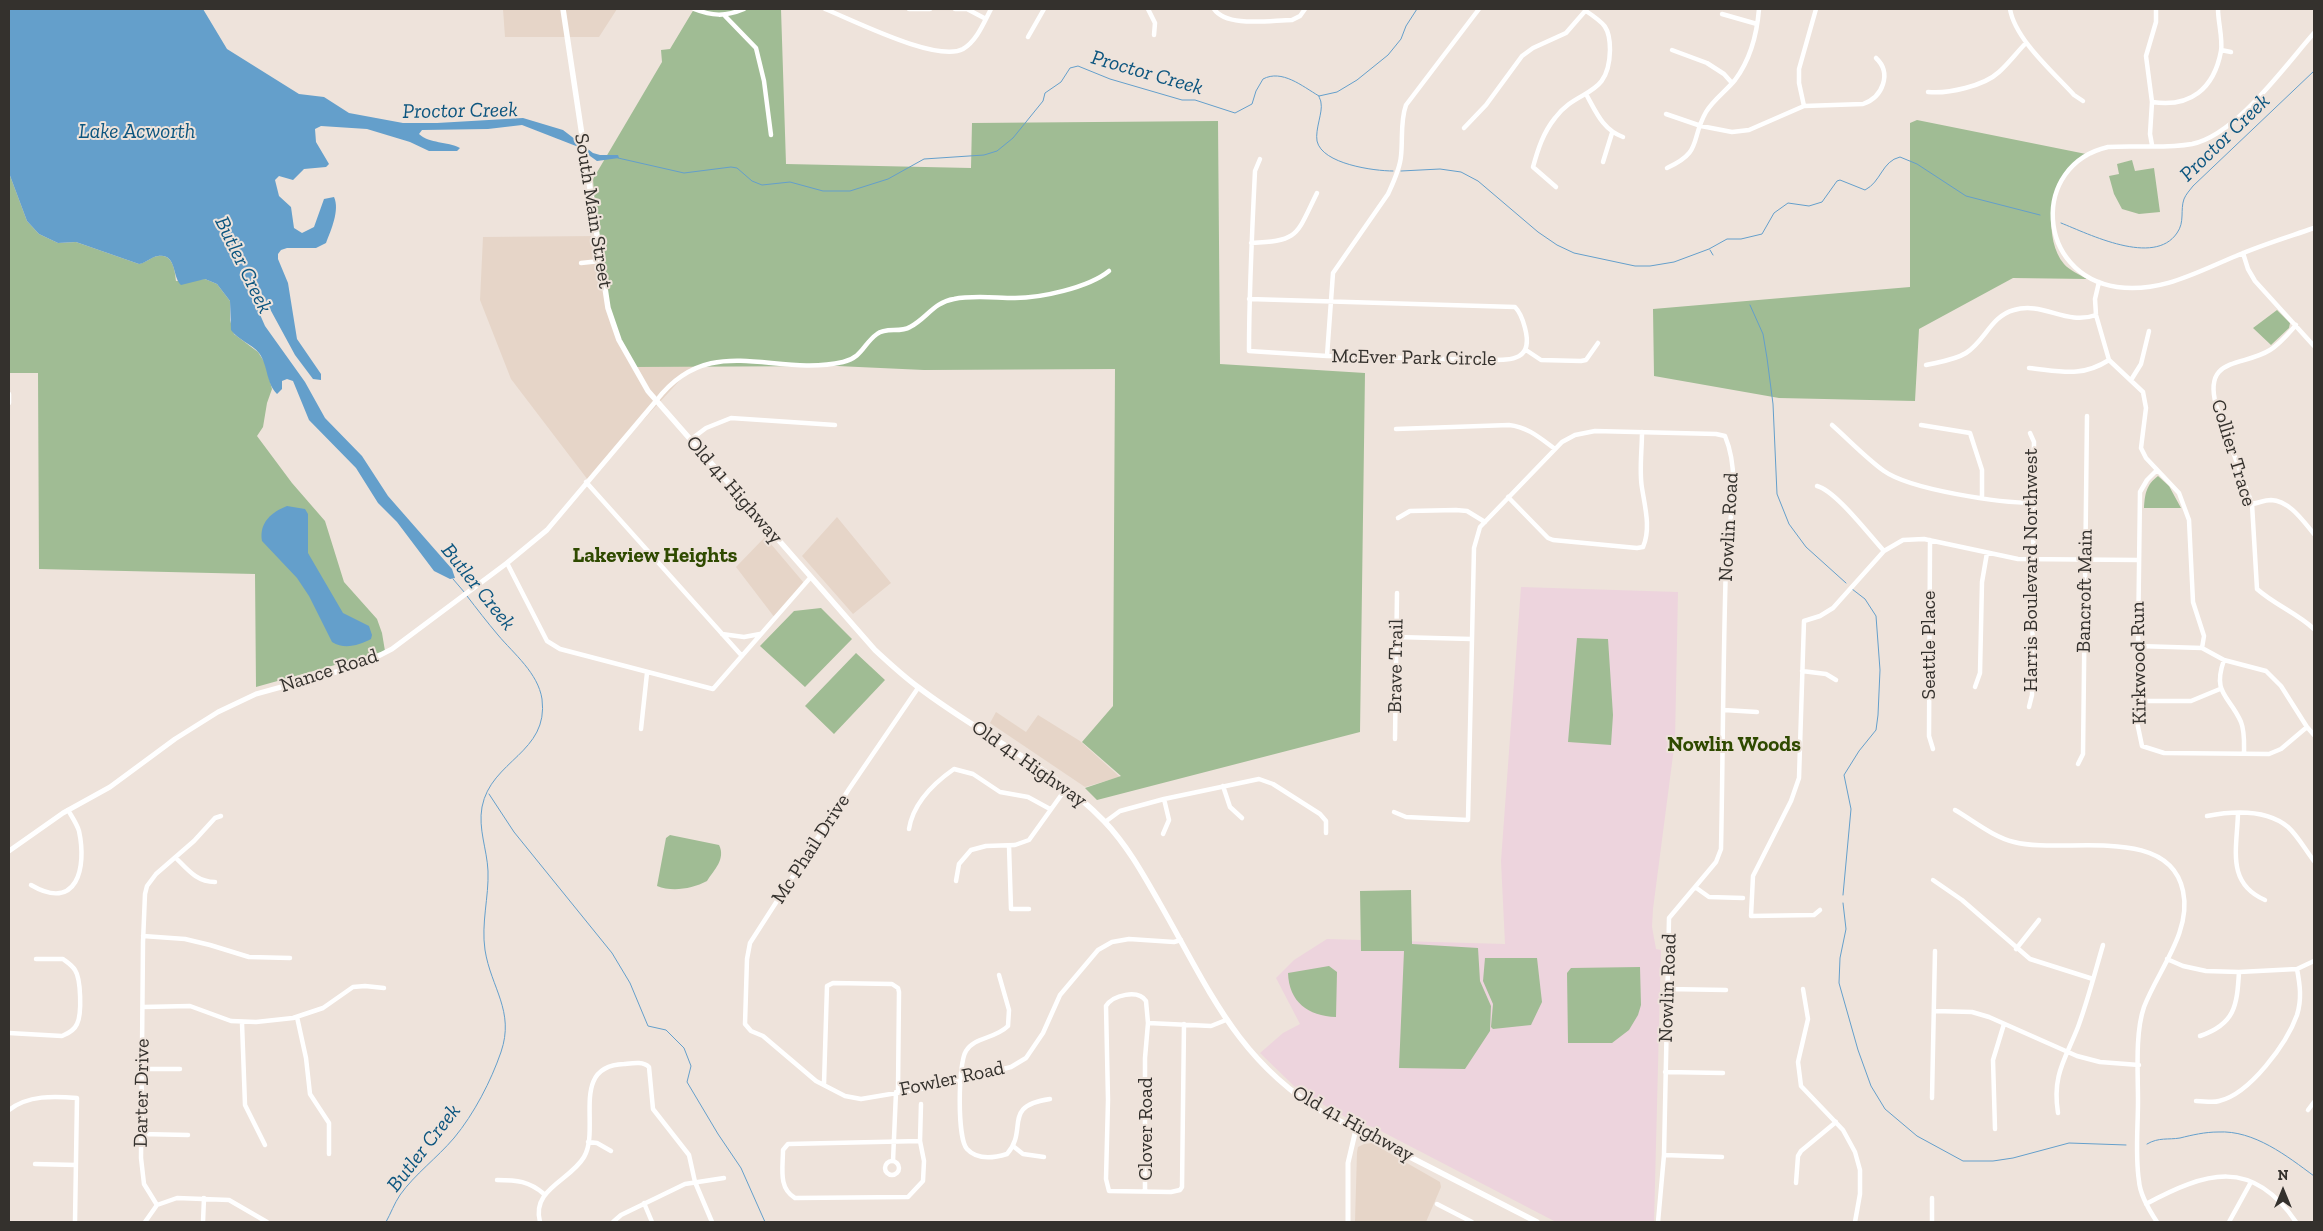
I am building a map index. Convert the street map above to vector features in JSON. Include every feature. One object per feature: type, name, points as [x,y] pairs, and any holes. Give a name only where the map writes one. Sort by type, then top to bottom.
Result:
[{"type":"main road","name":"South Main Street","points":[[563,9],[608,308],[615,331],[638,376],[656,401]]},
{"type":"main road","name":"Old 41 Highway","points":[[656,401],[875,650],[918,688],[1067,787],[1105,822],[1135,860],[1226,1020],[1254,1057],[1287,1088],[1356,1129],[1537,1222]]},
{"type":"street","points":[[694,9],[716,16],[725,16],[744,9]]},
{"type":"street","points":[[826,9],[897,39],[946,52],[961,50],[966,47],[974,39],[991,9]]},
{"type":"street","points":[[909,9],[930,9]]},
{"type":"street","points":[[955,9],[967,9],[986,19]]},
{"type":"street","points":[[1028,37],[1044,9]]},
{"type":"street","points":[[1148,9],[1155,23],[1154,35]]},
{"type":"street","points":[[1214,9],[1219,16],[1234,21],[1292,20],[1300,16],[1304,9]]},
{"type":"street","points":[[1327,356],[1333,274],[1388,194],[1393,183],[1401,157],[1402,117],[1406,104],[1479,9]]},
{"type":"street","points":[[1667,168],[1682,161],[1689,154],[1706,112],[1745,66],[1757,24],[1759,9]]},
{"type":"street","points":[[1804,106],[1799,83],[1799,69],[1816,9]]},
{"type":"street","points":[[2010,9],[2014,24],[2026,43],[2074,95],[2083,100]]},
{"type":"street","points":[[2152,146],[2150,134],[2152,102],[2146,56],[2156,22],[2156,9]]},
{"type":"street","points":[[2152,102],[2176,103],[2198,94],[2213,74],[2221,50],[2218,9]]},
{"type":"street","points":[[1464,128],[1486,105],[1522,56],[1534,48],[1566,33],[1586,10],[1604,24],[1608,31],[1610,41],[1608,72],[1603,82],[1570,104],[1556,117],[1538,146],[1533,167],[1556,187]]},
{"type":"street","points":[[1722,14],[1757,24]]},
{"type":"street","points":[[725,16],[756,48],[764,81],[772,136]]},
{"type":"street","points":[[2314,33],[2261,94],[2216,136],[2192,144],[2108,147],[2097,150],[2069,170],[2056,193],[2052,215],[2056,241],[2066,258],[2075,267],[2087,277],[2099,282],[2116,287],[2132,288],[2174,283],[2243,253],[2314,228]]},
{"type":"street","points":[[1928,92],[1951,92],[1991,78],[2026,43]]},
{"type":"street","points":[[1672,50],[1707,63],[1724,74],[1732,83]]},
{"type":"street","points":[[2221,50],[2231,52]]},
{"type":"street","points":[[1666,114],[1724,132],[1749,130],[1804,106],[1863,104],[1872,101],[1880,93],[1885,75],[1881,62],[1876,58]]},
{"type":"street","points":[[1586,94],[1600,120],[1612,133],[1624,137]]},
{"type":"street","points":[[1604,162],[1612,133]]},
{"type":"street","name":"McEver Park Circle","points":[[1250,299],[1515,307],[1520,311],[1527,337],[1526,350],[1523,354],[1511,360],[1327,356],[1249,351],[1251,243],[1255,171],[1260,159]]},
{"type":"street","points":[[1251,243],[1276,242],[1293,236],[1300,227],[1317,193]]},
{"type":"street","points":[[2243,253],[2248,269],[2256,282],[2314,346]]},
{"type":"street","points":[[581,263],[600,261]]},
{"type":"street","points":[[656,401],[674,380],[694,367],[720,362],[815,364],[845,362],[862,353],[876,335],[881,332],[898,331],[910,327],[934,307],[946,301],[960,298],[1036,296],[1084,284],[1108,271]]},
{"type":"street","points":[[2099,282],[2095,299],[2096,315],[2109,360],[2143,392],[2146,408],[2141,448],[2146,458],[2179,493],[2189,520],[2193,602],[2204,636],[2202,648]]},
{"type":"street","points":[[1926,365],[1966,353],[1996,320],[2011,310],[2032,308],[2070,318],[2096,315]]},
{"type":"street","name":"Collier Trace","points":[[2296,325],[2270,350],[2222,368],[2215,380],[2213,390],[2216,405],[2252,504],[2257,588],[2270,600],[2304,619],[2314,629]]},
{"type":"street","points":[[2131,380],[2141,364],[2149,331]]},
{"type":"street","points":[[1526,350],[1541,360],[1581,361],[1586,360],[1598,343]]},
{"type":"street","points":[[2029,368],[2084,372],[2095,369],[2109,360]]},
{"type":"street","points":[[9,394],[9,403]]},
{"type":"street","name":"Nance Road","points":[[9,851],[68,810],[110,787],[175,739],[218,712],[256,694],[362,665],[392,649],[507,563],[547,530],[586,481],[656,401]]},
{"type":"street","name":"Bancroft Main","points":[[2078,764],[2083,754],[2087,416]]},
{"type":"street","points":[[690,440],[706,428],[731,418],[835,424]]},
{"type":"street","points":[[1832,425],[1884,471],[1894,477],[1913,484],[1982,498],[2034,503]]},
{"type":"street","points":[[1921,425],[1970,433],[1982,470],[1982,498]]},
{"type":"street","points":[[1396,429],[1518,426],[1533,433],[1555,449]]},
{"type":"street","name":"Nowlin Road","points":[[1394,812],[1406,817],[1468,820],[1474,548],[1476,534],[1485,522],[1562,442],[1575,435],[1595,431],[1716,434],[1725,436],[1734,472],[1726,563],[1722,849],[1716,862],[1669,918],[1664,1155],[1658,1222]]},
{"type":"street","points":[[1508,497],[1548,538],[1553,540],[1643,547],[1647,515],[1641,488],[1642,432]]},
{"type":"street","name":"Harris Boulevard Northwest","points":[[2029,707],[2032,695],[2034,503],[2034,442],[2030,433]]},
{"type":"street","name":"Kirkwood Run","points":[[2157,470],[2147,480],[2140,492],[2137,722],[2142,746],[2164,753],[2268,754],[2281,749],[2307,727]]},
{"type":"street","points":[[586,481],[742,656]]},
{"type":"street","points":[[1817,486],[1822,487],[1837,500],[1884,551]]},
{"type":"street","points":[[2252,504],[2269,500],[2278,501],[2288,506],[2314,534]]},
{"type":"street","points":[[1398,518],[1410,511],[1456,510],[1467,511],[1485,522]]},
{"type":"street","points":[[1820,910],[1814,916],[1751,916],[1755,870],[1791,801],[1799,778],[1803,624],[1807,619],[1820,616],[1832,608],[1884,551],[1903,540],[1916,538],[1930,540],[2018,559],[2138,560]]},
{"type":"street","name":"Seattle Place","points":[[1930,540],[1929,736],[1933,749]]},
{"type":"street","points":[[1975,687],[1980,673],[1982,582],[1987,553]]},
{"type":"street","points":[[507,563],[547,641],[560,649],[713,688],[810,578]]},
{"type":"street","name":"Brave Trail","points":[[1395,739],[1398,638],[1397,593]]},
{"type":"street","points":[[722,634],[744,637],[760,634]]},
{"type":"street","points":[[1398,638],[1472,639]]},
{"type":"street","points":[[2138,646],[2202,648],[2224,660],[2266,671],[2281,686],[2314,735]]},
{"type":"street","points":[[2224,660],[2221,669],[2220,689],[2240,721],[2244,735],[2244,754]]},
{"type":"street","points":[[1802,671],[1826,674],[1836,680]]},
{"type":"street","points":[[641,729],[647,672]]},
{"type":"street","name":"Mc Phail Drive","points":[[745,1024],[747,960],[750,943],[849,789],[918,688]]},
{"type":"street","points":[[2138,700],[2192,701],[2220,689]]},
{"type":"street","points":[[1724,710],[1758,712]]},
{"type":"street","points":[[908,830],[910,819],[933,785],[938,779],[954,769],[973,774],[1000,792],[1028,797],[1050,809]]},
{"type":"street","points":[[1105,822],[1120,810],[1253,779],[1267,781],[1320,814],[1326,821],[1326,833]]},
{"type":"street","points":[[1223,786],[1230,808],[1242,818]]},
{"type":"street","points":[[956,881],[959,864],[971,850],[986,846],[1020,844],[1031,837],[1067,787]]},
{"type":"street","points":[[1163,834],[1168,820],[1164,799]]},
{"type":"street","points":[[31,885],[42,892],[65,892],[71,890],[76,884],[80,853],[78,831],[68,810]]},
{"type":"street","points":[[1955,810],[1996,835],[2014,842],[2039,845],[2131,848],[2149,852],[2172,866],[2183,890],[2185,915],[2144,1008],[2139,1065],[2137,1157],[2139,1183],[2146,1204],[2157,1222]]},
{"type":"street","points":[[2206,816],[2224,812],[2264,814],[2289,828],[2314,861]]},
{"type":"street","points":[[2238,813],[2237,872],[2243,885],[2252,895],[2265,900]]},
{"type":"street","name":"Darter Drive","points":[[157,1205],[146,1190],[142,1177],[144,903],[147,886],[156,874],[176,858],[214,818],[221,816]]},
{"type":"street","points":[[1009,846],[1011,909],[1029,909]]},
{"type":"street","points":[[176,858],[196,878],[206,882],[215,882]]},
{"type":"street","points":[[1932,880],[1962,900],[2016,949],[2030,959],[2093,979]]},
{"type":"street","points":[[1695,887],[1709,897],[1743,898]]},
{"type":"street","points":[[2016,949],[2038,920]]},
{"type":"street","points":[[143,936],[185,939],[249,957],[290,958]]},
{"type":"street","name":"Fowler Road","points":[[745,1024],[751,1031],[763,1036],[816,1081],[845,1096],[861,1098],[962,1080],[1011,1067],[1026,1058],[1043,1032],[1060,995],[1098,950],[1120,940],[1174,942],[1181,940]]},
{"type":"street","points":[[2058,1112],[2056,1082],[2067,1050],[2077,1029],[2103,945]]},
{"type":"street","points":[[1932,1098],[1935,951]]},
{"type":"street","points":[[9,1033],[62,1036],[69,1033],[77,1024],[80,1001],[77,975],[74,969],[63,959],[36,959]]},
{"type":"street","points":[[2167,959],[2183,966],[2206,971],[2239,972],[2297,969],[2314,961]]},
{"type":"street","points":[[2196,1101],[2220,1101],[2248,1086],[2267,1066],[2296,1015],[2301,992],[2297,969]]},
{"type":"street","points":[[2200,1036],[2221,1027],[2230,1018],[2236,1004],[2239,972]]},
{"type":"street","points":[[999,975],[1010,1010],[1008,1026],[996,1036],[968,1046],[961,1065],[962,1136],[966,1148],[974,1154],[987,1158],[1007,1154],[1013,1146],[1017,1122],[1025,1106],[1031,1102],[1050,1100]]},
{"type":"street","points":[[824,1084],[827,986],[833,983],[892,984],[898,988],[897,1091],[893,1161]]},
{"type":"street","points":[[143,1007],[190,1006],[231,1021],[242,1022],[297,1017],[323,1008],[353,987],[384,988]]},
{"type":"street","points":[[1667,989],[1726,990]]},
{"type":"street","points":[[1803,989],[1808,1019],[1798,1062],[1801,1086],[1850,1139],[1860,1170],[1860,1194],[1855,1222]]},
{"type":"street","name":"Clover Road","points":[[1146,1190],[1145,1058],[1148,1023],[1147,1006],[1143,997],[1116,997],[1106,1006],[1108,1100],[1106,1186],[1109,1191],[1146,1190],[1176,1192],[1181,1189],[1183,1184],[1184,1024]]},
{"type":"street","points":[[1935,1012],[1972,1012],[2100,1062],[2139,1065]]},
{"type":"street","points":[[297,1017],[306,1058],[310,1094],[329,1123],[329,1154]]},
{"type":"street","points":[[1148,1023],[1211,1026],[1226,1020]]},
{"type":"street","points":[[242,1022],[245,1106],[265,1145]]},
{"type":"street","points":[[1995,1129],[1993,1060],[2004,1024]]},
{"type":"street","points":[[540,1222],[538,1208],[544,1194],[582,1160],[588,1142],[590,1095],[594,1080],[603,1070],[616,1064],[646,1064],[650,1069],[653,1110],[689,1155],[695,1182],[712,1222]]},
{"type":"street","points":[[142,1069],[180,1070]]},
{"type":"street","points":[[1665,1072],[1723,1073]]},
{"type":"street","points":[[9,1110],[16,1104],[42,1097],[77,1098],[76,1222]]},
{"type":"street","points":[[2308,1110],[2314,1102]]},
{"type":"street","points":[[920,1141],[788,1144],[783,1150],[784,1188],[795,1198],[905,1198],[924,1181],[924,1161],[920,1141],[921,1104]]},
{"type":"street","points":[[1796,1183],[1798,1156],[1801,1151],[1836,1122]]},
{"type":"street","points":[[1348,1222],[1348,1163],[1356,1129]]},
{"type":"street","points":[[141,1134],[188,1136]]},
{"type":"street","points":[[588,1142],[597,1143],[611,1151]]},
{"type":"street","points":[[1013,1146],[1023,1154],[1044,1157]]},
{"type":"street","points":[[1664,1155],[1722,1157]]},
{"type":"street","points":[[35,1164],[76,1165]]},
{"type":"street","points":[[2146,1204],[2189,1182],[2217,1176],[2234,1176],[2251,1182],[2272,1194],[2289,1211],[2296,1222]]},
{"type":"street","points":[[613,1222],[669,1190],[695,1182],[724,1178]]},
{"type":"street","points":[[497,1180],[523,1181],[531,1184],[544,1194]]},
{"type":"street","points":[[2229,1222],[2251,1182]]},
{"type":"street","points":[[144,1222],[157,1205],[177,1198],[229,1200],[267,1222]]},
{"type":"street","points":[[203,1222],[204,1198]]},
{"type":"street","points":[[1932,1198],[1932,1222]]},
{"type":"street","points":[[644,1203],[652,1222]]},
{"type":"street","points":[[1437,1204],[1472,1222]]},
{"type":"shaded area","points":[[503,9],[617,9],[599,37],[505,37]]},
{"type":"shaded area","points":[[597,236],[635,367],[693,366],[588,480],[511,379],[480,300],[483,237]]},
{"type":"shaded area","points":[[837,517],[891,583],[853,614],[802,556]]},
{"type":"shaded area","points":[[765,537],[804,583],[775,618],[736,567]]},
{"type":"shaded area","points":[[1521,587],[1678,592],[1675,740],[1652,927],[1656,949],[1661,950],[1654,1222],[1556,1222],[1375,1128],[1349,1119],[1327,1107],[1294,1086],[1260,1053],[1283,1033],[1300,1024],[1276,978],[1294,960],[1327,939],[1505,944],[1501,861]]},
{"type":"shaded area","points":[[996,712],[1026,732],[1038,715],[1080,741],[1120,777],[1085,787],[990,723]]},
{"type":"shaded area","points":[[1372,1143],[1440,1182],[1441,1187],[1426,1222],[1355,1222],[1358,1147]]},
{"type":"green space","points":[[694,9],[781,9],[786,164],[971,168],[972,123],[1218,121],[1220,364],[1365,373],[1360,732],[1097,800],[1085,788],[1121,776],[1082,742],[1113,706],[1115,369],[924,370],[837,366],[635,367],[614,331],[598,249],[593,179],[662,62],[661,50],[670,49]]},
{"type":"green space","points":[[1917,120],[2091,155],[2072,164],[2063,176],[2057,187],[2052,214],[2054,242],[2058,254],[2066,266],[2087,279],[2013,278],[1919,329],[1915,401],[1779,398],[1654,376],[1653,309],[1910,287],[1910,123]]},
{"type":"green space","points":[[2132,160],[2135,171],[2154,168],[2160,212],[2139,214],[2122,209],[2114,194],[2109,176],[2119,174],[2117,164]]},
{"type":"green space","points":[[9,173],[27,221],[39,234],[58,243],[76,242],[139,264],[156,256],[164,256],[172,264],[176,281],[205,279],[217,284],[230,301],[230,320],[234,334],[258,352],[265,363],[272,389],[267,403],[263,427],[257,436],[292,483],[325,521],[344,582],[377,619],[385,651],[256,687],[255,574],[39,569],[38,373],[9,373]]},
{"type":"green space","points":[[2277,310],[2290,323],[2289,328],[2271,345],[2253,328]]},
{"type":"green space","points":[[2158,476],[2169,486],[2181,508],[2144,508],[2147,490]]},
{"type":"green space","points":[[821,608],[852,639],[805,687],[760,646],[794,611]]},
{"type":"green space","points":[[1577,638],[1608,639],[1613,715],[1611,745],[1568,742]]},
{"type":"green space","points":[[856,653],[885,680],[834,734],[805,706]]},
{"type":"green space","points":[[670,835],[719,845],[721,850],[720,860],[707,881],[682,889],[669,889],[657,886],[666,838]]},
{"type":"green space","points":[[1411,890],[1412,944],[1478,948],[1480,981],[1491,1006],[1490,1031],[1465,1069],[1399,1068],[1404,951],[1361,951],[1360,891]]},
{"type":"green space","points":[[1485,958],[1537,958],[1542,1002],[1531,1025],[1493,1029],[1491,1027],[1493,1004],[1483,981]]},
{"type":"green space","points":[[1329,966],[1337,972],[1336,1017],[1317,1014],[1302,1005],[1296,999],[1289,983],[1288,973]]},
{"type":"green space","points":[[1640,967],[1641,1005],[1638,1015],[1629,1030],[1612,1043],[1568,1043],[1567,973],[1571,968]]},
{"type":"water","name":"Lake Acworth","points":[[9,9],[203,9],[227,49],[299,94],[324,97],[349,113],[403,123],[523,118],[563,130],[593,153],[618,155],[619,158],[597,161],[576,146],[522,125],[488,129],[422,130],[419,134],[433,141],[460,148],[457,151],[429,151],[410,142],[367,129],[321,126],[315,129],[316,142],[329,164],[326,167],[304,169],[293,180],[279,176],[275,180],[279,196],[291,207],[294,228],[302,233],[314,227],[324,199],[334,197],[336,202],[334,220],[326,243],[316,248],[287,248],[281,250],[278,254],[278,259],[288,283],[297,339],[321,374],[321,380],[313,379],[295,355],[257,285],[253,286],[252,291],[265,326],[305,382],[325,418],[362,456],[388,496],[452,569],[455,578],[450,579],[434,571],[397,522],[378,503],[356,468],[309,420],[293,381],[287,379],[282,381],[282,389],[277,394],[273,390],[259,353],[237,337],[231,330],[230,301],[217,284],[205,279],[181,285],[171,262],[164,256],[158,256],[139,264],[76,242],[58,243],[39,234],[27,221],[9,173]]},
{"type":"water","points":[[287,506],[305,509],[308,514],[308,553],[343,613],[369,626],[372,635],[371,639],[357,645],[347,646],[332,642],[309,596],[297,578],[262,541],[265,523],[276,511]]},
{"type":"waterway","points":[[1319,96],[1337,92],[1357,80],[1388,55],[1401,39],[1406,26],[1417,9]]},
{"type":"waterway","name":"Proctor Creek","points":[[618,158],[684,173],[731,167],[737,168],[752,181],[762,185],[790,182],[823,191],[850,191],[888,179],[924,159],[984,155],[997,151],[1013,138],[1043,101],[1045,93],[1061,82],[1070,68],[1078,66],[1110,79],[1182,100],[1195,100],[1235,113],[1252,104],[1256,91],[1263,79],[1270,76],[1285,77],[1319,96],[1321,107],[1317,141],[1321,149],[1338,161],[1350,165],[1374,170],[1393,171]]},
{"type":"waterway","name":"Proctor Creek","points":[[2061,223],[2121,245],[2138,248],[2153,247],[2167,243],[2179,229],[2184,199],[2193,186],[2314,71]]},
{"type":"waterway","name":"Proctor Creek","points":[[1401,171],[1440,169],[1461,172],[1478,181],[1538,232],[1557,245],[1574,253],[1635,266],[1650,266],[1674,262],[1709,249],[1727,239],[1741,239],[1762,234],[1774,213],[1788,203],[1809,206],[1822,202],[1837,181],[1840,180],[1865,190],[1875,182],[1889,163],[1900,157],[1917,164],[1966,196],[2040,215]]},
{"type":"waterway","points":[[1710,250],[1713,255]]},
{"type":"waterway","points":[[1750,305],[1763,334],[1767,358],[1773,404],[1777,494],[1789,524],[1806,547],[1846,583]]},
{"type":"waterway","name":"Butler Creek","points":[[453,579],[465,593]]},
{"type":"waterway","points":[[1843,895],[1851,809],[1844,775],[1859,751],[1876,730],[1880,670],[1876,616],[1865,599],[1852,589]]},
{"type":"waterway","name":"Butler Creek","points":[[386,1222],[406,1187],[447,1145],[468,1119],[492,1074],[505,1037],[504,1012],[485,950],[484,930],[488,871],[481,815],[487,791],[496,778],[528,745],[537,732],[542,717],[542,699],[540,690],[531,672],[467,596]]},
{"type":"waterway","points":[[489,794],[514,832],[612,953],[630,983],[648,1026],[666,1030],[684,1048],[691,1066],[687,1082],[741,1168],[765,1222]]},
{"type":"waterway","points":[[1843,903],[1846,929],[1840,958],[1839,983],[1858,1050],[1871,1086],[1885,1109],[1917,1136],[1963,1161],[1993,1161],[2013,1158],[2069,1143],[2126,1145]]},
{"type":"waterway","points":[[2147,1144],[2203,1133],[2231,1132],[2244,1135],[2269,1146],[2293,1160],[2314,1176]]},
{"type":"district","name":"Lakeview Heights","points":[[655,556]]},
{"type":"district","name":"Nowlin Woods","points":[[1734,745]]}]
